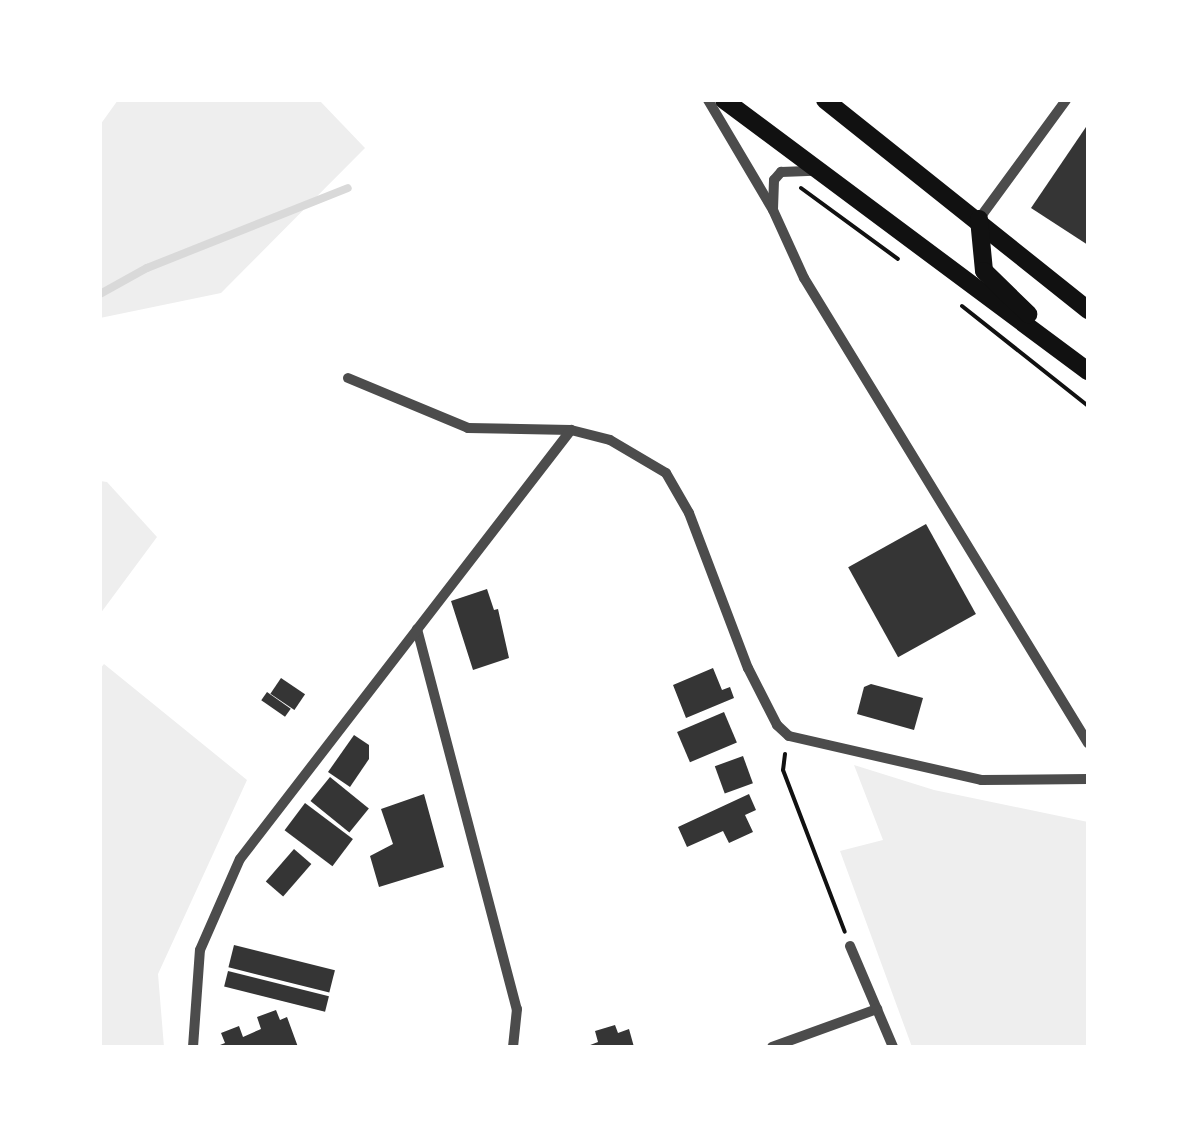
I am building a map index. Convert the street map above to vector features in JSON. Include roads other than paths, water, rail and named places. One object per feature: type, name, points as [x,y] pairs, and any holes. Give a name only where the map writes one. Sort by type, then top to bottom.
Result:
[{"type":"main road","points":[[724,100],[814,171],[1088,369]]},
{"type":"main road","points":[[825,100],[979,219],[1088,310]]},
{"type":"main road","points":[[979,219],[984,272],[1088,369]]},
{"type":"street","points":[[708,100],[773,210],[804,278],[1088,744]]},
{"type":"street","points":[[979,219],[1066,100]]},
{"type":"street","points":[[773,210],[774,180],[781,172],[814,171]]},
{"type":"street","points":[[348,378],[468,428],[571,430],[610,440],[666,473],[689,513],[748,668],[777,725],[789,736],[980,780],[1088,778]]},
{"type":"street","points":[[193,1047],[200,950],[240,858],[571,430]]},
{"type":"street","points":[[418,629],[517,1010],[513,1047]]},
{"type":"street","points":[[850,946],[893,1047]]},
{"type":"street","points":[[772,1047],[878,1009]]},
{"type":"waterway","points":[[100,294],[147,268],[348,188]]}]
